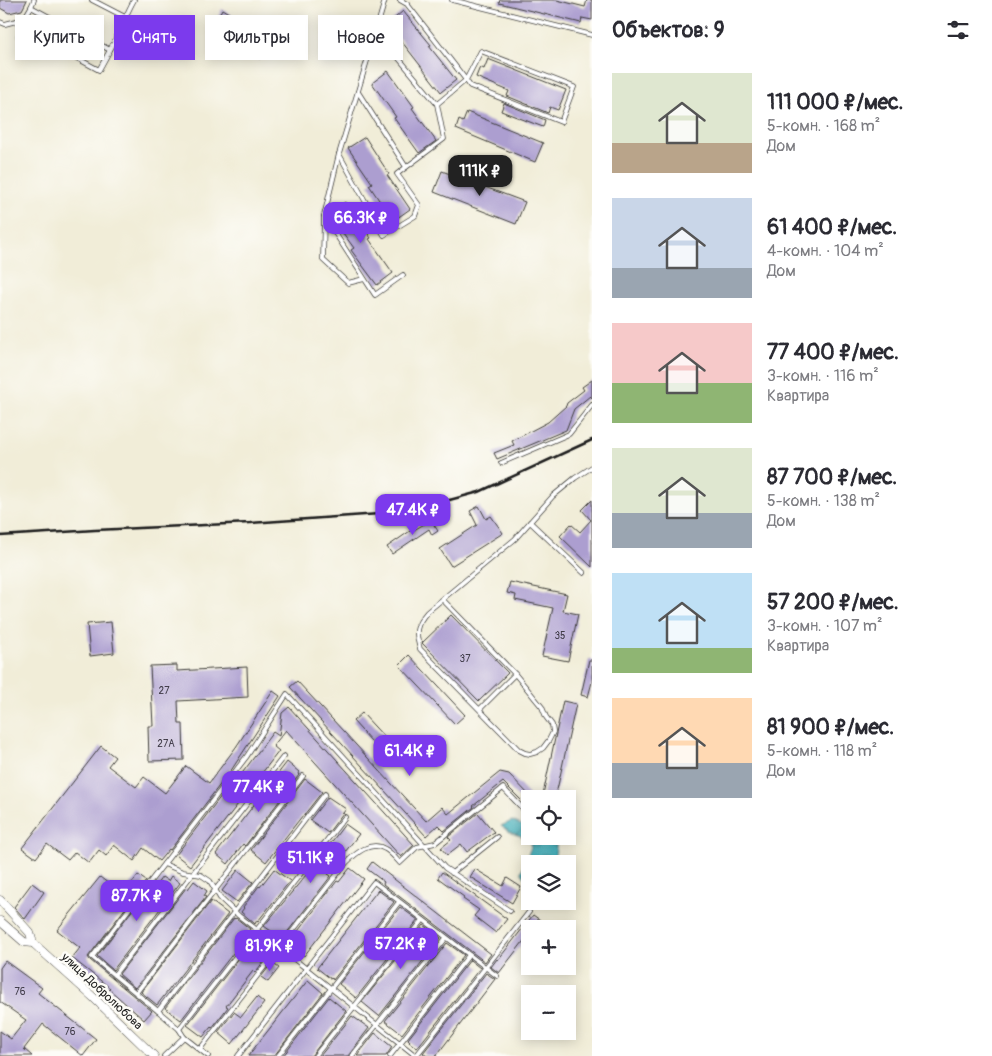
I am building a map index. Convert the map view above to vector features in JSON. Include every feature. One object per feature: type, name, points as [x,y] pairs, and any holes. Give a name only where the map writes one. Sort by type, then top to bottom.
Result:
[{"type":"street","name":"улица Добролюбова","points":[[0,900],[30,933],[33,942],[154,1056]]},
{"type":"street","name":"улица Добролюбова","points":[[0,921],[24,942],[33,942]]},
{"type":"lane","points":[[0,22],[5,24],[24,18],[34,0]]},
{"type":"lane","points":[[92,0],[121,15]]},
{"type":"lane","points":[[126,15],[134,0]]},
{"type":"lane","points":[[381,15],[385,0]]},
{"type":"lane","points":[[400,0],[407,4],[466,80],[470,86],[561,122],[574,87],[481,51],[466,80],[437,104]]},
{"type":"lane","points":[[452,0],[592,36]]},
{"type":"lane","points":[[31,7],[110,50]]},
{"type":"lane","points":[[80,60],[99,70],[114,41]]},
{"type":"lane","points":[[364,278],[348,283],[323,260],[324,216],[339,154],[367,60]]},
{"type":"lane","points":[[339,154],[384,235],[415,216],[419,205],[397,174],[444,138],[437,104],[400,60]]},
{"type":"lane","points":[[358,92],[406,166]]},
{"type":"lane","points":[[324,216],[375,295],[403,275]]},
{"type":"lane","points":[[501,463],[569,434],[592,404]]},
{"type":"lane","points":[[443,600],[516,674],[542,707],[552,725],[553,732],[543,748],[537,752],[530,754],[519,750],[420,649],[416,636],[419,621],[427,612],[515,539],[553,496],[592,467]]},
{"type":"lane","points":[[530,522],[584,573]]},
{"type":"lane","points":[[480,709],[516,674]]},
{"type":"lane","points":[[208,1056],[158,1011],[92,957],[247,756],[287,694],[445,868],[510,911]]},
{"type":"lane","points":[[114,975],[284,756]]},
{"type":"lane","points":[[136,993],[303,776]]},
{"type":"lane","points":[[200,1049],[346,862],[359,851],[372,846],[384,848],[400,863],[417,848],[435,843],[503,788],[521,807]]},
{"type":"lane","points":[[158,1011],[325,794]]},
{"type":"lane","points":[[179,1029],[345,817]]},
{"type":"lane","points":[[452,873],[497,837]]},
{"type":"lane","points":[[164,864],[183,872],[202,876],[210,881],[220,898],[239,916],[416,1056],[529,912]]},
{"type":"lane","points":[[238,1056],[374,882],[497,976]]},
{"type":"lane","points":[[278,1056],[399,902]]},
{"type":"lane","points":[[315,1056],[423,920]]},
{"type":"lane","points":[[352,1056],[446,938]]},
{"type":"lane","points":[[390,1056],[469,955]]},
{"type":"lane","points":[[164,1056],[184,1036]]},
{"type":"water","points":[[512,821],[521,825],[521,836],[511,833],[501,826]]},
{"type":"water","points":[[530,845],[556,845],[555,855],[528,855]]},
{"type":"building","points":[[0,0],[27,0],[22,10],[9,13],[0,8]]},
{"type":"building","points":[[500,0],[557,0],[585,7],[587,0],[592,0],[592,20],[582,18],[581,23],[499,3]]},
{"type":"building","points":[[222,9],[232,15],[219,15]]},
{"type":"building","points":[[403,11],[456,80],[441,92],[403,43],[403,15],[398,15]]},
{"type":"building","points":[[488,59],[566,90],[558,110],[550,107],[548,113],[507,96],[509,91],[476,77],[480,67],[484,69]]},
{"type":"building","points":[[388,71],[436,141],[419,153],[372,83]]},
{"type":"building","points":[[504,103],[545,120],[543,127],[501,111]]},
{"type":"building","points":[[467,112],[543,143],[535,162],[456,129],[459,120],[463,122]]},
{"type":"building","points":[[365,137],[410,209],[393,221],[369,185],[372,183],[348,148]]},
{"type":"building","points":[[442,171],[525,202],[516,224],[434,192]]},
{"type":"building","points":[[345,202],[393,273],[377,285],[351,250],[354,248],[329,214]]},
{"type":"building","points":[[592,380],[592,398],[590,396],[574,409],[566,430],[497,459],[494,453],[514,445],[512,441],[548,422],[567,403],[584,390],[582,387]]},
{"type":"building","points":[[592,500],[592,567],[560,536],[571,524],[580,532],[591,520],[582,510]]},
{"type":"building","points":[[479,506],[486,519],[491,516],[503,533],[451,566],[440,549],[477,525],[470,511]]},
{"type":"building","points":[[435,518],[438,523],[434,525],[438,531],[432,535],[429,529],[392,554],[387,547],[413,529]]},
{"type":"building","points":[[510,582],[567,594],[563,611],[578,614],[568,661],[542,656],[553,608],[515,600],[516,595],[507,593]]},
{"type":"building","points":[[451,615],[508,673],[479,701],[422,643]]},
{"type":"building","points":[[111,622],[114,653],[90,656],[87,624]]},
{"type":"building","points":[[409,655],[465,715],[455,724],[399,665]]},
{"type":"building","points":[[589,660],[592,660],[592,682],[588,697],[581,695]]},
{"type":"building","points":[[177,665],[177,671],[247,667],[248,697],[178,701],[179,724],[183,724],[184,760],[149,761],[148,726],[153,726],[150,666]]},
{"type":"building","points":[[297,681],[426,821],[442,807],[448,814],[500,772],[509,774],[524,790],[521,790],[521,800],[503,782],[444,831],[438,825],[426,836],[290,687]]},
{"type":"building","points":[[273,691],[280,696],[232,769],[170,850],[159,861],[143,848],[134,861],[114,845],[106,856],[99,850],[89,863],[75,852],[68,860],[47,844],[36,858],[22,848],[101,746],[115,757],[108,766],[136,787],[144,777],[165,793],[186,766],[209,783],[236,747]]},
{"type":"building","points":[[563,701],[576,704],[557,790],[544,790]]},
{"type":"building","points":[[289,707],[414,845],[401,857],[286,730],[273,746],[279,751],[190,866],[176,855],[273,732],[279,736],[282,713]]},
{"type":"building","points":[[362,713],[400,754],[390,762],[353,721]]},
{"type":"building","points":[[287,762],[299,772],[299,775],[245,846],[243,844],[228,864],[216,854]]},
{"type":"building","points":[[305,779],[322,792],[266,862],[251,850]]},
{"type":"building","points":[[328,797],[346,809],[328,833],[310,820]]},
{"type":"building","points":[[478,813],[494,832],[467,852],[461,844],[447,855],[441,848],[451,840],[448,837]]},
{"type":"building","points":[[345,824],[359,834],[328,874],[331,876],[282,939],[264,926]]},
{"type":"building","points":[[372,862],[491,954],[485,962],[383,884],[384,882],[367,869]]},
{"type":"building","points":[[350,868],[364,879],[304,956],[288,944],[337,881],[339,882]]},
{"type":"building","points":[[274,869],[290,881],[255,924],[241,912],[259,886]]},
{"type":"building","points":[[475,869],[503,886],[507,878],[521,887],[512,903],[470,877]]},
{"type":"building","points":[[238,870],[253,882],[237,902],[222,891]]},
{"type":"building","points":[[442,872],[507,919],[496,933],[474,916],[479,910],[438,878]]},
{"type":"building","points":[[138,875],[146,881],[88,957],[152,1011],[144,1020],[110,988],[72,958],[80,948],[57,930],[100,877],[123,895]]},
{"type":"building","points":[[171,876],[180,883],[113,970],[97,956],[151,886],[154,888],[162,877],[168,881]]},
{"type":"building","points":[[194,881],[207,891],[204,896],[206,897],[135,988],[119,974],[186,888],[188,889]]},
{"type":"building","points":[[32,883],[44,892],[25,919],[14,907]]},
{"type":"building","points":[[378,890],[394,902],[333,980],[331,979],[317,968]]},
{"type":"building","points":[[211,901],[228,914],[157,1005],[141,992]]},
{"type":"building","points":[[400,907],[418,920],[356,998],[339,984]]},
{"type":"building","points":[[533,915],[540,920],[529,920]]},
{"type":"building","points":[[234,918],[250,929],[248,934],[181,1020],[165,1008]]},
{"type":"building","points":[[424,925],[441,938],[379,1016],[362,1002]]},
{"type":"building","points":[[521,930],[521,945],[499,973],[491,967]]},
{"type":"building","points":[[254,939],[269,950],[264,956],[266,958],[255,973],[253,971],[226,1006],[228,1007],[203,1037],[187,1025]]},
{"type":"building","points":[[447,943],[464,955],[402,1034],[385,1021]]},
{"type":"building","points":[[470,960],[480,968],[417,1048],[408,1039]]},
{"type":"building","points":[[5,961],[42,988],[38,993],[96,1039],[83,1056],[43,1024],[24,1049],[32,1056],[0,1056],[0,1031],[11,1039],[26,1020],[0,1002],[0,968]]},
{"type":"building","points":[[272,963],[279,968],[268,982],[261,977]]},
{"type":"building","points":[[486,973],[495,979],[436,1056],[427,1056],[423,1053]]},
{"type":"building","points":[[308,980],[323,993],[274,1056],[248,1056]]},
{"type":"building","points":[[257,997],[264,1003],[232,1044],[218,1032],[234,1012],[241,1017]]},
{"type":"building","points":[[329,997],[346,1011],[311,1056],[283,1056]]},
{"type":"building","points":[[352,1016],[369,1028],[348,1056],[320,1056]]},
{"type":"building","points":[[375,1033],[392,1047],[386,1056],[357,1056]]},
{"type":"railway","points":[[0,536],[250,523],[394,513],[479,492],[592,440]]}]
